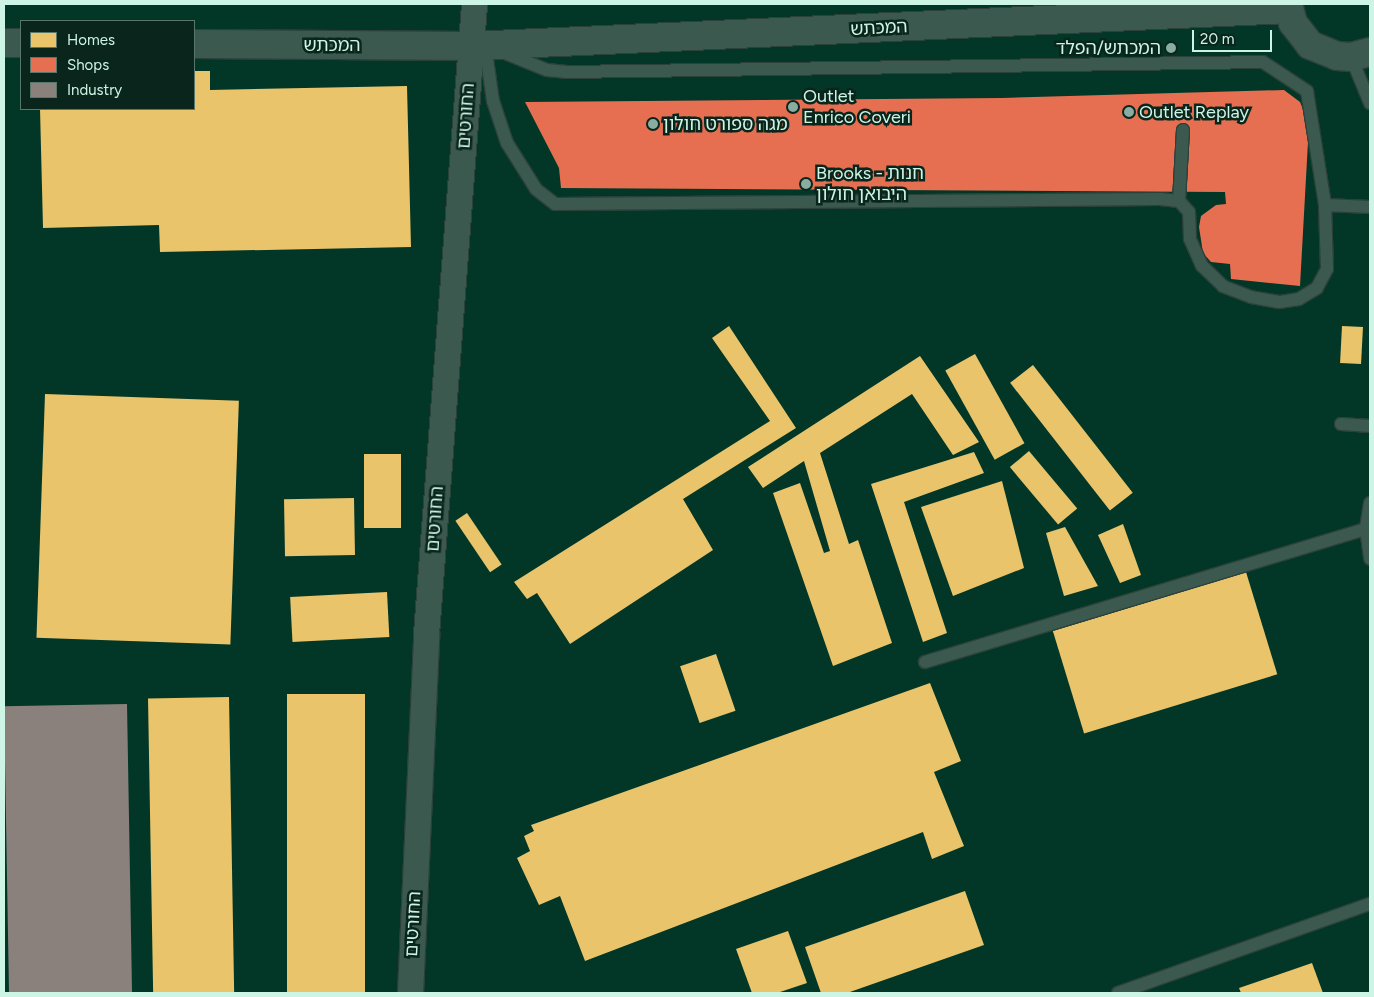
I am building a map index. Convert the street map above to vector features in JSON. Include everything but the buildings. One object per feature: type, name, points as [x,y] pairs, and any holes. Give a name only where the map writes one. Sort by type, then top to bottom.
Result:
[{"type":"street","points":[[474,4],[478,46]]},
{"type":"street","points":[[1288,6],[1292,23],[1310,44],[1323,52],[1361,54]]},
{"type":"street","name":"המכתש","points":[[195,44],[478,46],[1288,6]]},
{"type":"street","points":[[4,43],[20,43]]},
{"type":"street","name":"החורטים","points":[[410,993],[426,634],[478,46]]},
{"type":"lane","points":[[478,46],[507,143],[536,189],[555,204],[1179,201]]},
{"type":"lane","points":[[478,46],[547,70],[567,72],[1263,62],[1307,91],[1325,205],[1327,269],[1317,288],[1299,299],[1279,302],[1250,297],[1223,286],[1202,266],[1190,239],[1189,212],[1179,201],[1182,130]]},
{"type":"lane","points":[[1361,54],[1370,102]]},
{"type":"lane","points":[[1325,205],[1370,206]]},
{"type":"lane","points":[[1341,424],[1370,426]]},
{"type":"lane","points":[[1370,503],[1366,529],[1370,559]]},
{"type":"lane","points":[[925,662],[1366,529]]},
{"type":"lane","points":[[1118,993],[1370,904]]},
{"type":"shaded area","points":[[4,4],[1370,4],[1370,993],[4,993]]},
{"type":"place","name":"המכתש/הפלד","points":[[1171,48]]},
{"type":"place","name":"Outlet Enrico Coveri","points":[[793,107]]},
{"type":"place","name":"Outlet Replay","points":[[1129,112]]},
{"type":"place","name":"מגה ספורט חולון","points":[[653,124]]},
{"type":"place","name":"Brooks - חנות היבואן חולון","points":[[806,184]]}]
